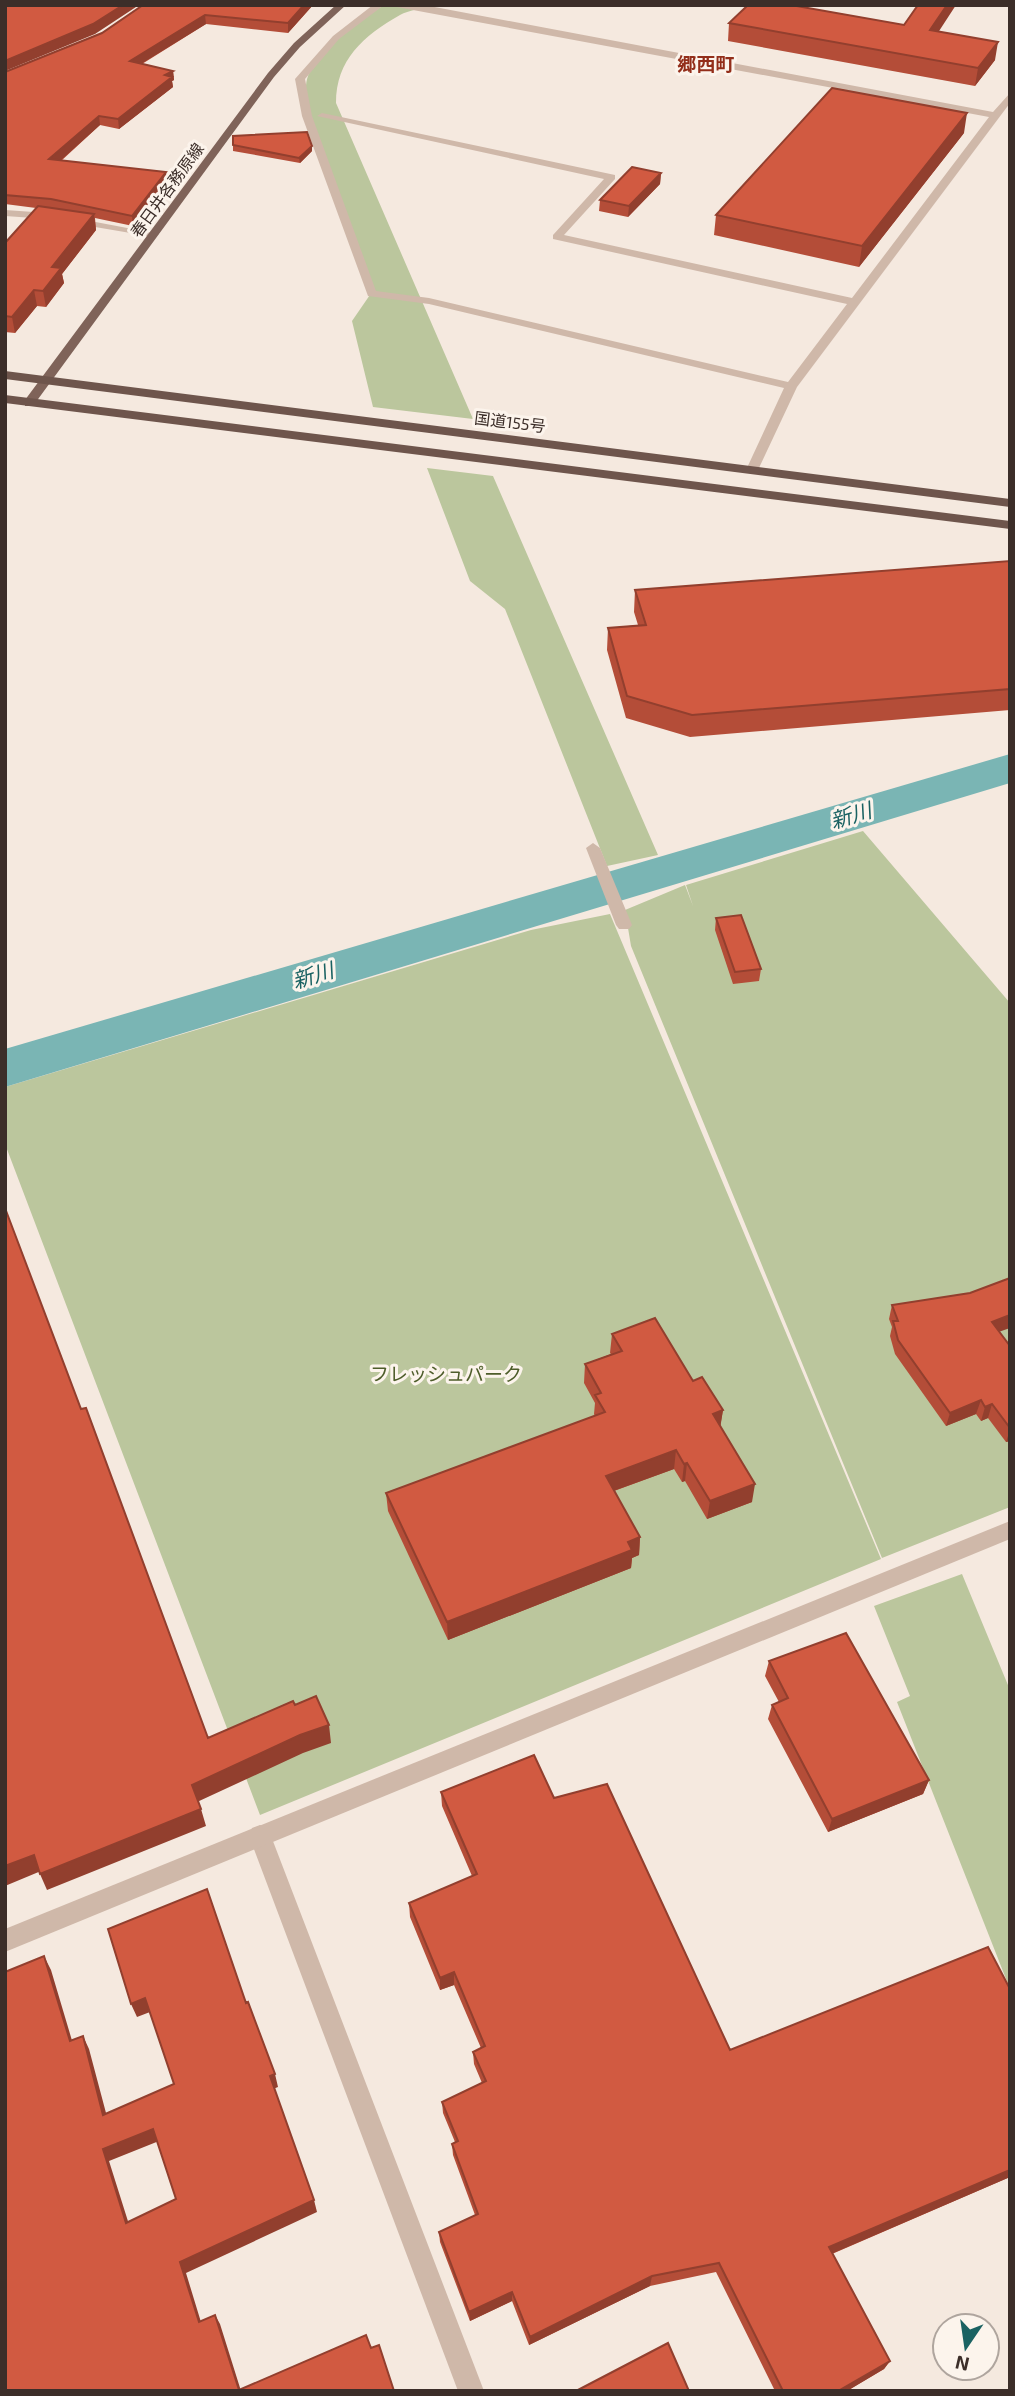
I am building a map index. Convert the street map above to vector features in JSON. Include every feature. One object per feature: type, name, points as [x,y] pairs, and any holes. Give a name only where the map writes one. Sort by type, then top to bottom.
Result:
[{"type":"highway","name":"国道155号","points":[[5,375],[1010,503]]},
{"type":"highway","points":[[5,399],[1010,525]]},
{"type":"main road","name":"春日井各務原線","points":[[29,403],[271,75],[297,45],[342,5]]},
{"type":"street","points":[[380,5],[335,36],[317,54],[300,79],[307,116],[372,294],[429,300],[790,386]]},
{"type":"street","points":[[390,5],[419,6],[996,115]]},
{"type":"street","points":[[752,470],[790,386],[1010,96]]},
{"type":"street","points":[[322,116],[611,177],[557,237],[854,302]]},
{"type":"street","points":[[5,213],[48,216],[154,234]]},
{"type":"street","points":[[593,848],[624,925]]},
{"type":"street","points":[[5,1941],[904,1576],[1010,1530]]},
{"type":"street","points":[[260,1836],[471,2391]]},
{"type":"green space","points":[[384,5],[431,5],[400,15],[363,41],[346,62],[337,88],[336,103],[473,419],[373,407],[352,321],[374,289],[308,109],[306,84],[313,66],[330,46]]},
{"type":"green space","points":[[427,468],[493,476],[658,855],[607,866],[505,609],[470,581]]},
{"type":"green space","points":[[863,831],[1010,1003],[1010,1507],[882,1558],[631,946],[625,910],[685,885],[693,906],[686,885]]},
{"type":"green space","name":"フレッシュパーク","points":[[610,914],[881,1559],[260,1815],[5,1144],[5,1087],[531,930]]},
{"type":"green space","points":[[962,1574],[1010,1690],[1010,1989],[897,1702],[910,1696],[874,1606]]},
{"type":"building","points":[[5,5],[123,5],[93,24],[5,61]]},
{"type":"building","points":[[143,5],[304,5],[288,23],[205,15],[130,61],[173,71],[165,75],[172,77],[118,119],[99,116],[49,159],[166,172],[132,216],[51,199],[5,195],[5,72],[102,33]]},
{"type":"building","points":[[748,5],[791,5],[904,25],[918,5],[947,5],[930,30],[998,42],[978,68],[729,23]]},
{"type":"building","points":[[832,88],[967,113],[862,246],[716,215]]},
{"type":"building","points":[[307,132],[312,146],[299,158],[233,145],[233,136]]},
{"type":"building","points":[[632,167],[661,173],[629,206],[600,200]]},
{"type":"building","points":[[38,206],[94,214],[52,267],[61,268],[43,291],[34,290],[12,317],[5,316],[5,243]]},
{"type":"building","points":[[1010,561],[1010,689],[692,715],[627,696],[608,628],[646,625],[635,590]]},
{"type":"building","points":[[741,915],[761,969],[735,972],[716,918]]},
{"type":"building","points":[[5,1208],[81,1409],[86,1408],[208,1738],[293,1701],[295,1705],[316,1696],[329,1725],[300,1735],[192,1785],[201,1809],[40,1874],[34,1855],[5,1866]]},
{"type":"building","points":[[1010,1278],[1010,1315],[992,1322],[1010,1346],[1010,1428],[992,1404],[985,1407],[981,1400],[950,1413],[898,1340],[893,1321],[898,1321],[892,1305],[970,1293]]},
{"type":"building","points":[[655,1318],[693,1381],[702,1377],[723,1410],[713,1414],[755,1484],[710,1501],[676,1450],[606,1476],[640,1537],[628,1542],[632,1550],[447,1622],[386,1493],[605,1412],[595,1395],[601,1393],[585,1364],[622,1351],[612,1334]]},
{"type":"building","points":[[846,1633],[929,1780],[832,1819],[772,1705],[788,1698],[769,1661]]},
{"type":"building","points":[[534,1755],[554,1798],[607,1784],[730,2050],[988,1947],[1010,1989],[1010,2170],[829,2247],[890,2361],[838,2391],[783,2391],[719,2263],[652,2276],[530,2337],[512,2292],[469,2312],[439,2232],[478,2214],[452,2144],[458,2141],[442,2102],[486,2081],[473,2052],[485,2046],[454,1972],[440,1978],[409,1903],[477,1874],[441,1792]]},
{"type":"building","points":[[207,1889],[246,2003],[248,2002],[275,2074],[270,2076],[314,2200],[180,2262],[199,2322],[215,2315],[239,2390],[366,2335],[371,2348],[379,2345],[394,2391],[5,2391],[5,1972],[44,1956],[70,2041],[83,2036],[103,2115],[174,2084],[145,1998],[131,2004],[108,1929]],"holes":[[[153,2129],[176,2199],[126,2223],[103,2149]]]},
{"type":"building","points":[[668,2343],[689,2391],[576,2391]]},
{"type":"waterway","name":"新川","points":[[5,1068],[1010,768]]},
{"type":"district","name":"郷西町","points":[[706,64]]}]
